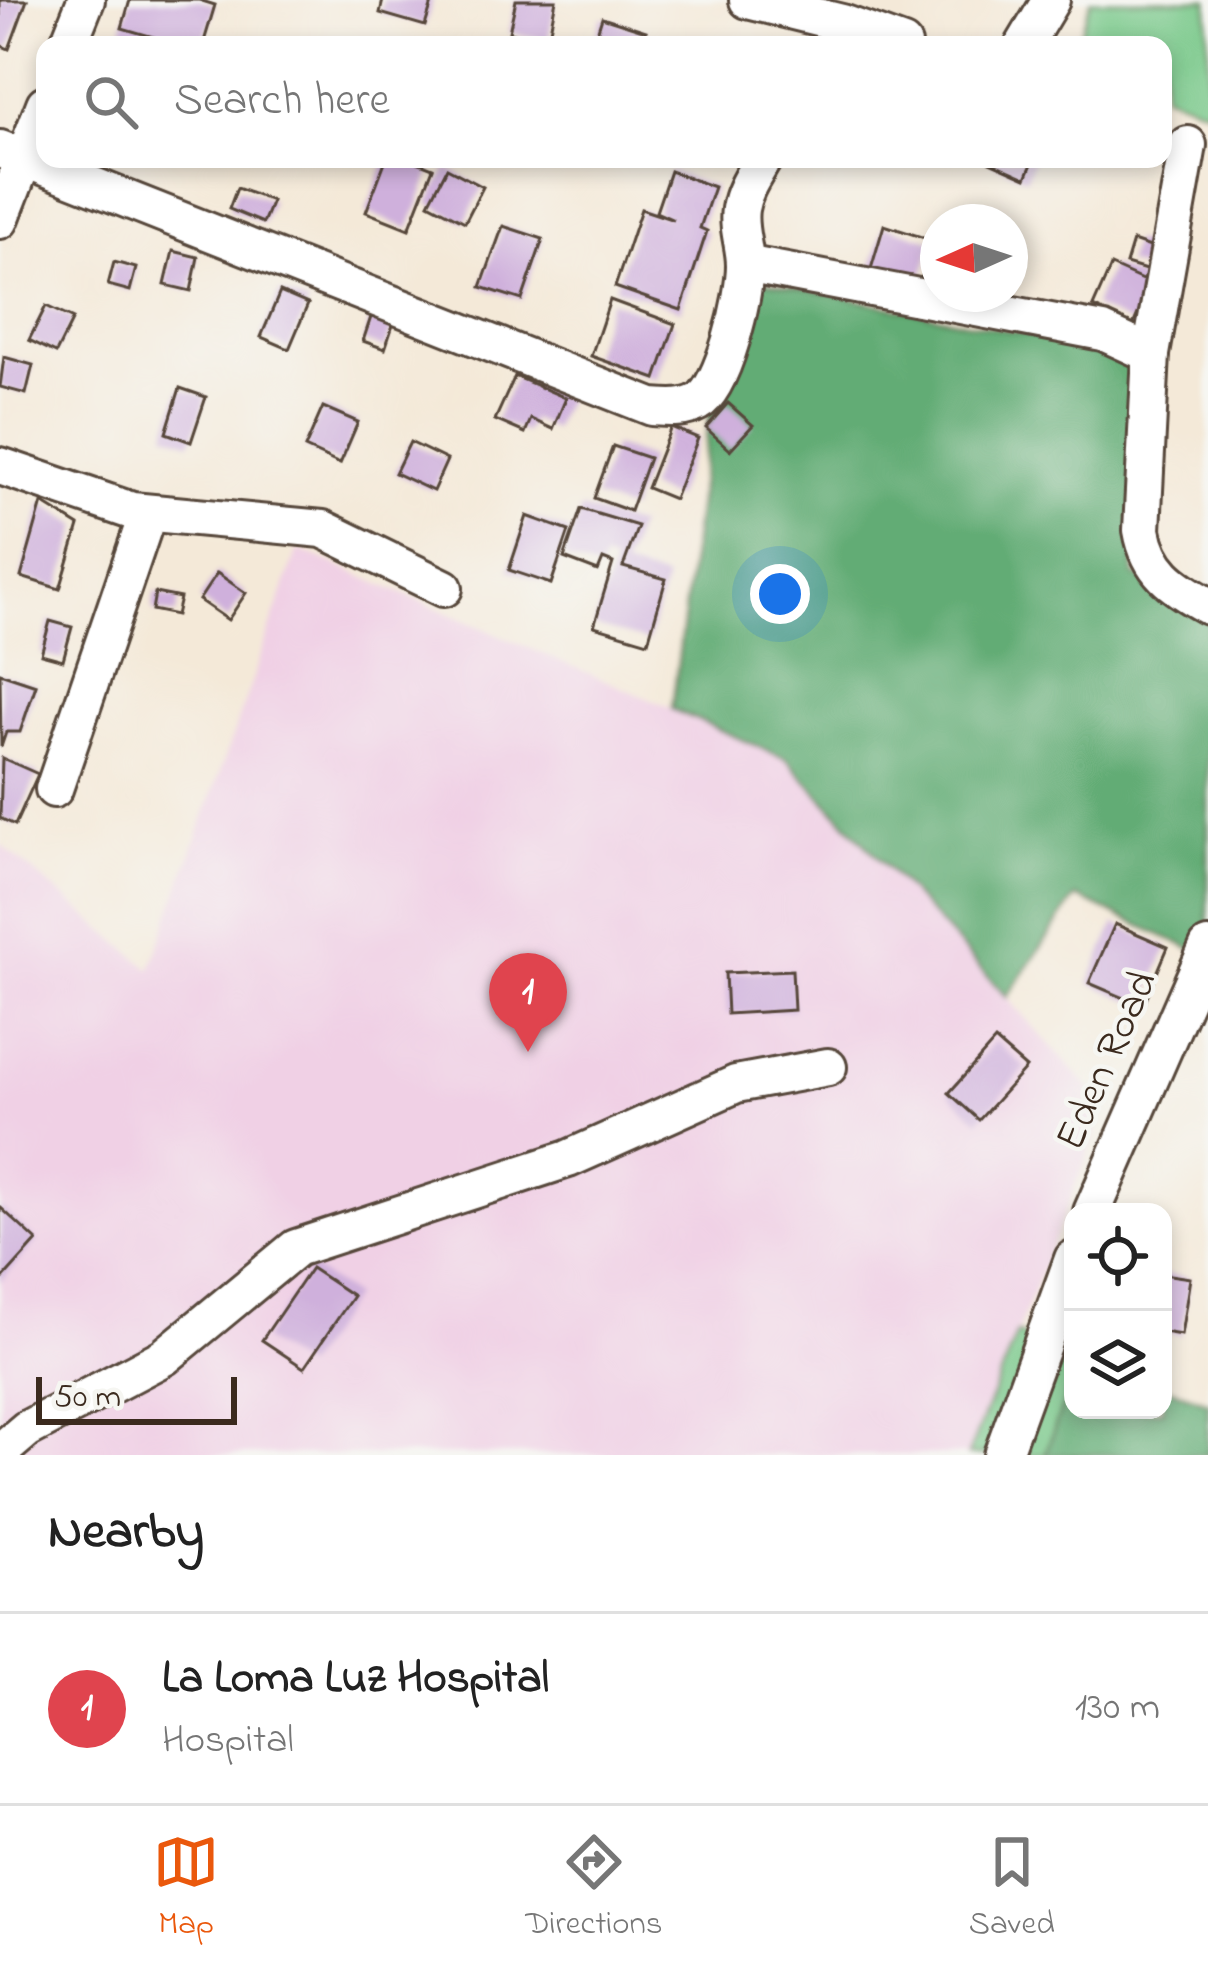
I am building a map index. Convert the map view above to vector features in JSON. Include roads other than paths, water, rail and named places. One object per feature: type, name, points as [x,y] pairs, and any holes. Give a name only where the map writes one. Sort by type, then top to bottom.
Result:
[{"type":"street","points":[[72,36],[86,0]]},
{"type":"street","points":[[748,0],[879,36]]},
{"type":"street","points":[[1029,36],[1051,0]]},
{"type":"street","points":[[0,220],[12,153],[36,117]]},
{"type":"street","points":[[1187,144],[1151,354],[1142,530],[1146,553],[1160,575],[1208,606]]},
{"type":"street","points":[[50,168],[652,407],[676,409],[699,402],[715,386],[727,357],[745,264],[739,215],[759,168]]},
{"type":"street","points":[[745,264],[1103,332],[1151,354]]},
{"type":"street","points":[[0,466],[115,507],[322,529],[444,589]]},
{"type":"street","points":[[54,789],[148,513]]},
{"type":"street","name":"Eden Road","points":[[1096,1203],[1208,947]]},
{"type":"street","points":[[0,1452],[27,1429],[164,1357],[296,1248],[568,1159],[736,1084],[828,1067]]},
{"type":"street","points":[[1002,1455],[1064,1284]]},
{"type":"place","name":"La Loma Luz Hospital","points":[[528,1052]]}]
